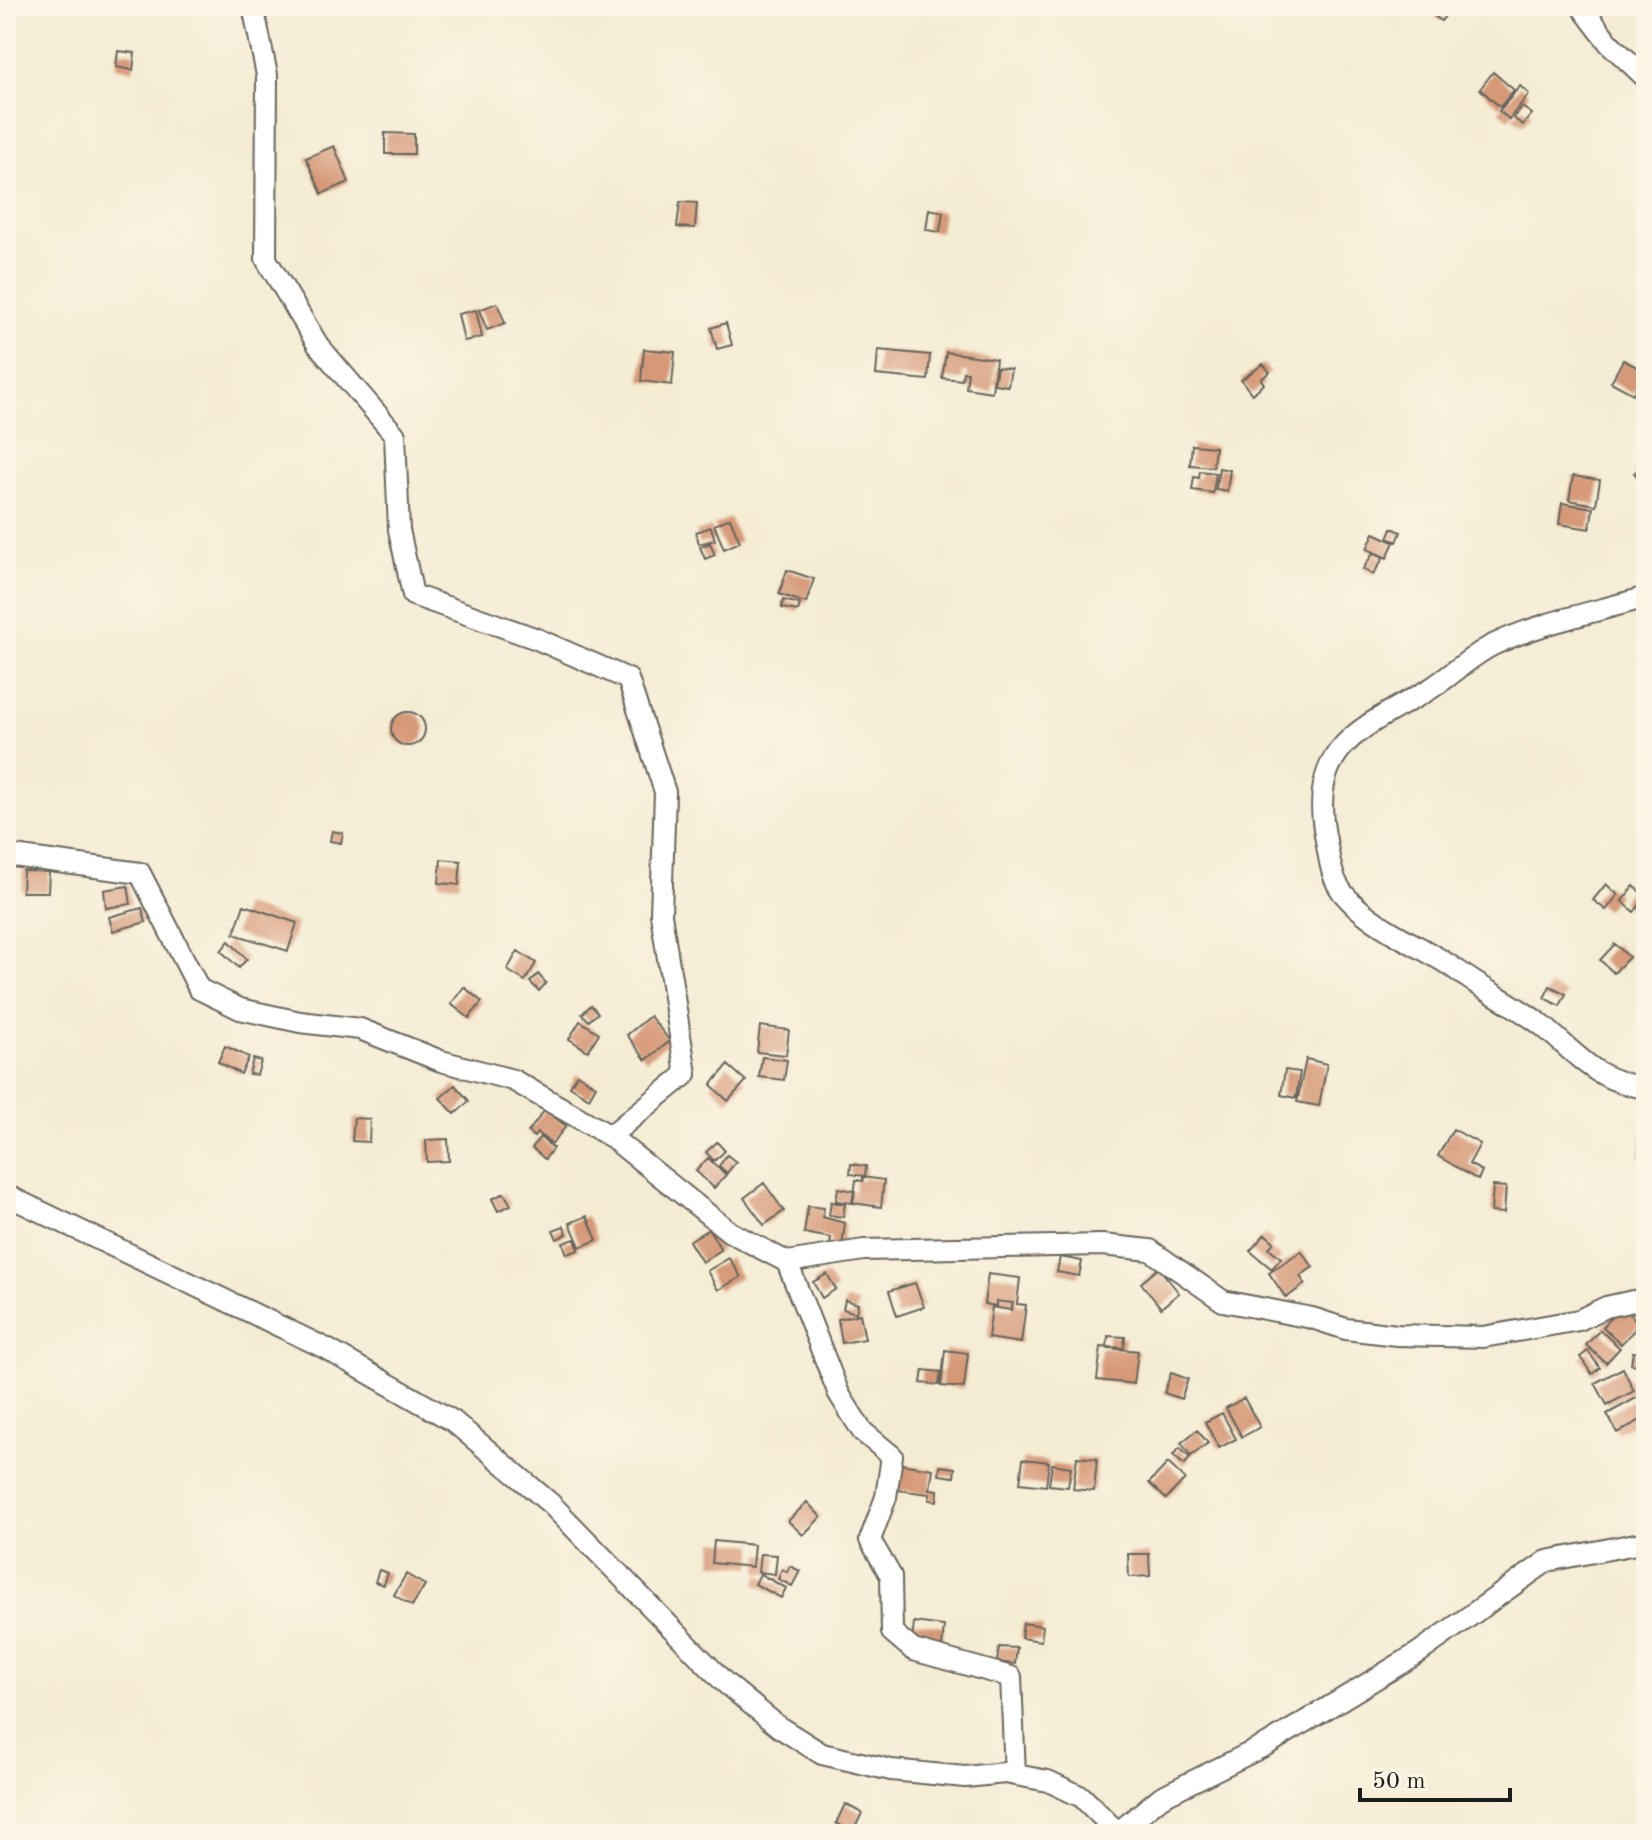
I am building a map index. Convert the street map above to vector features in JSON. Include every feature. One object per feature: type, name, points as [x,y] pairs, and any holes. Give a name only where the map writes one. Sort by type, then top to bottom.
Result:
[{"type":"street","points":[[253,6],[267,75],[266,259],[318,345],[395,435],[399,530],[413,595],[537,639],[628,679],[665,792],[661,914],[686,1074],[610,1136]]},
{"type":"street","points":[[1581,6],[1609,43],[1646,78]]},
{"type":"street","points":[[1646,597],[1519,634],[1473,657],[1429,690],[1352,735],[1331,762],[1322,801],[1332,871],[1345,896],[1377,924],[1434,954],[1544,1027],[1569,1053],[1625,1085],[1646,1088]]},
{"type":"street","points":[[6,855],[140,873],[199,989],[240,1009],[300,1022],[360,1029],[441,1061],[513,1080],[610,1136],[730,1232],[787,1262],[879,1250],[1102,1245],[1150,1250],[1223,1301],[1312,1318],[1346,1329],[1397,1335],[1483,1337],[1579,1320],[1606,1307],[1633,1301],[1646,1306]]},
{"type":"street","points":[[6,1195],[325,1348],[453,1421],[551,1504],[724,1682],[779,1727],[822,1754],[891,1770],[965,1777],[1015,1775],[1068,1788],[1095,1808],[1117,1833],[1161,1797],[1268,1744],[1418,1653],[1547,1561],[1646,1542]]},
{"type":"street","points":[[787,1262],[839,1394],[862,1431],[892,1456],[886,1497],[870,1540],[891,1576],[892,1632],[913,1650],[1011,1677],[1015,1775]]},
{"type":"building","points":[[1440,6],[1453,6],[1441,21],[1433,15]]},
{"type":"building","points":[[118,51],[135,53],[133,70],[116,67]]},
{"type":"building","points":[[1493,72],[1514,90],[1500,107],[1480,89]]},
{"type":"building","points":[[1520,86],[1529,94],[1509,119],[1499,111]]},
{"type":"building","points":[[1522,107],[1532,114],[1523,125],[1513,118]]},
{"type":"building","points":[[385,133],[414,134],[414,154],[385,154]]},
{"type":"building","points":[[334,146],[349,182],[322,194],[306,158]]},
{"type":"building","points":[[680,202],[697,203],[695,228],[677,227]]},
{"type":"building","points":[[929,209],[943,212],[940,232],[926,230]]},
{"type":"building","points":[[497,303],[505,323],[487,330],[479,310]]},
{"type":"building","points":[[476,310],[482,337],[464,341],[458,314]]},
{"type":"building","points":[[726,323],[732,345],[717,349],[711,328]]},
{"type":"building","points":[[644,349],[675,352],[672,385],[641,381]]},
{"type":"building","points":[[878,350],[930,355],[928,380],[876,375]]},
{"type":"building","points":[[946,352],[996,359],[992,392],[966,388],[968,372],[963,372],[962,380],[942,378]]},
{"type":"building","points":[[1623,360],[1645,371],[1633,394],[1611,382]]},
{"type":"building","points":[[1263,364],[1270,372],[1261,379],[1264,384],[1252,394],[1241,380]]},
{"type":"building","points":[[997,367],[1011,369],[1008,386],[994,384]]},
{"type":"building","points":[[1192,445],[1215,447],[1213,467],[1190,465]]},
{"type":"building","points":[[1646,462],[1646,486],[1634,473]]},
{"type":"building","points":[[1219,468],[1230,470],[1227,491],[1216,489]]},
{"type":"building","points":[[1200,471],[1216,473],[1213,493],[1192,490],[1194,477],[1199,478]]},
{"type":"building","points":[[1573,476],[1600,480],[1596,505],[1569,500]]},
{"type":"building","points":[[1562,503],[1593,508],[1590,529],[1559,524]]},
{"type":"building","points":[[730,518],[740,542],[724,549],[714,525]]},
{"type":"building","points":[[711,527],[715,540],[699,544],[696,532]]},
{"type":"building","points":[[1392,528],[1401,532],[1397,542],[1388,538]]},
{"type":"building","points":[[1374,533],[1394,542],[1387,558],[1367,549]]},
{"type":"building","points":[[710,543],[715,555],[705,559],[700,547]]},
{"type":"building","points":[[1374,552],[1383,558],[1373,575],[1363,569]]},
{"type":"building","points":[[787,570],[814,579],[806,603],[779,594]]},
{"type":"building","points":[[783,600],[800,604],[798,611],[782,608]]},
{"type":"building","points":[[408,712],[420,717],[425,729],[420,741],[408,746],[396,741],[391,729],[396,717]]},
{"type":"building","points":[[332,831],[343,833],[341,843],[330,841]]},
{"type":"building","points":[[441,859],[461,861],[459,885],[439,883]]},
{"type":"building","points":[[23,871],[49,872],[48,892],[22,892]]},
{"type":"building","points":[[1606,884],[1618,895],[1606,910],[1593,900]]},
{"type":"building","points":[[128,886],[131,904],[106,908],[104,890]]},
{"type":"building","points":[[1634,886],[1646,897],[1634,912],[1622,901]]},
{"type":"building","points":[[244,905],[297,923],[288,951],[234,934]]},
{"type":"building","points":[[142,908],[146,922],[113,931],[109,917]]},
{"type":"building","points":[[229,941],[247,959],[239,968],[221,951]]},
{"type":"building","points":[[1615,944],[1629,957],[1614,973],[1600,960]]},
{"type":"building","points":[[518,951],[536,963],[525,981],[507,970]]},
{"type":"building","points":[[538,974],[546,983],[539,991],[530,982]]},
{"type":"building","points":[[1550,986],[1566,994],[1560,1006],[1544,998]]},
{"type":"building","points":[[464,987],[482,1002],[469,1018],[451,1004]]},
{"type":"building","points":[[591,1005],[598,1013],[589,1021],[582,1014]]},
{"type":"building","points":[[650,1016],[670,1041],[646,1060],[627,1035]]},
{"type":"building","points":[[580,1021],[599,1033],[588,1051],[569,1039]]},
{"type":"building","points":[[760,1026],[789,1030],[786,1055],[757,1052]]},
{"type":"building","points":[[225,1046],[249,1057],[241,1074],[218,1062]]},
{"type":"building","points":[[762,1057],[787,1060],[784,1080],[759,1077]]},
{"type":"building","points":[[253,1059],[261,1061],[257,1075],[249,1074]]},
{"type":"building","points":[[1306,1059],[1327,1064],[1319,1106],[1297,1102]]},
{"type":"building","points":[[728,1065],[746,1081],[728,1101],[711,1085]]},
{"type":"building","points":[[1285,1070],[1300,1072],[1296,1098],[1281,1095]]},
{"type":"building","points":[[577,1074],[596,1086],[589,1098],[570,1086]]},
{"type":"building","points":[[455,1085],[469,1101],[455,1114],[440,1098]]},
{"type":"building","points":[[545,1110],[566,1126],[552,1144],[537,1133],[534,1137],[528,1132]]},
{"type":"building","points":[[354,1118],[370,1119],[369,1142],[352,1141]]},
{"type":"building","points":[[1453,1129],[1480,1144],[1469,1164],[1482,1171],[1478,1180],[1438,1156]]},
{"type":"building","points":[[1642,1134],[1646,1134],[1646,1159],[1640,1158]]},
{"type":"building","points":[[540,1137],[553,1148],[545,1159],[532,1148]]},
{"type":"building","points":[[448,1139],[449,1161],[427,1162],[426,1140]]},
{"type":"building","points":[[717,1142],[725,1151],[714,1161],[706,1152]]},
{"type":"building","points":[[727,1155],[736,1162],[727,1173],[719,1166]]},
{"type":"building","points":[[708,1158],[726,1175],[714,1188],[696,1171]]},
{"type":"building","points":[[851,1164],[866,1166],[865,1176],[850,1174]]},
{"type":"building","points":[[863,1177],[884,1180],[881,1207],[853,1203],[856,1180],[863,1181]]},
{"type":"building","points":[[764,1183],[784,1211],[764,1225],[744,1198]]},
{"type":"building","points":[[1493,1186],[1506,1187],[1504,1213],[1491,1212]]},
{"type":"building","points":[[838,1188],[854,1191],[852,1203],[836,1201]]},
{"type":"building","points":[[504,1193],[511,1205],[498,1211],[492,1199]]},
{"type":"building","points":[[831,1202],[845,1204],[843,1217],[829,1215]]},
{"type":"building","points":[[808,1206],[824,1208],[822,1217],[845,1223],[842,1247],[830,1245],[831,1238],[804,1233]]},
{"type":"building","points":[[587,1216],[597,1240],[580,1247],[570,1223]]},
{"type":"building","points":[[564,1226],[567,1234],[557,1239],[553,1230]]},
{"type":"building","points":[[709,1229],[721,1250],[702,1262],[689,1241]]},
{"type":"building","points":[[1265,1234],[1274,1242],[1269,1248],[1281,1258],[1272,1269],[1250,1251]]},
{"type":"building","points":[[575,1239],[579,1250],[567,1254],[563,1243]]},
{"type":"building","points":[[1301,1251],[1313,1267],[1300,1276],[1305,1284],[1286,1298],[1269,1273]]},
{"type":"building","points":[[1060,1257],[1082,1261],[1079,1276],[1057,1272]]},
{"type":"building","points":[[729,1258],[741,1277],[718,1290],[707,1271]]},
{"type":"building","points":[[1159,1268],[1179,1293],[1161,1308],[1141,1283]]},
{"type":"building","points":[[827,1274],[836,1289],[822,1298],[813,1282]]},
{"type":"building","points":[[988,1274],[1020,1278],[1017,1304],[1026,1305],[1021,1343],[988,1338],[992,1307],[1011,1310],[1013,1303],[996,1301],[996,1306],[984,1304]]},
{"type":"building","points":[[915,1283],[924,1307],[897,1316],[889,1291]]},
{"type":"building","points":[[845,1300],[858,1304],[856,1313],[843,1309]]},
{"type":"building","points":[[1621,1306],[1640,1324],[1621,1344],[1603,1327]]},
{"type":"building","points":[[860,1314],[865,1339],[842,1343],[838,1319]]},
{"type":"building","points":[[1600,1330],[1620,1348],[1606,1363],[1586,1345]]},
{"type":"building","points":[[1108,1336],[1125,1337],[1124,1348],[1107,1347]]},
{"type":"building","points":[[1101,1347],[1138,1351],[1134,1384],[1097,1380]]},
{"type":"building","points":[[945,1350],[968,1353],[964,1388],[941,1386]]},
{"type":"building","points":[[1588,1351],[1600,1368],[1592,1374],[1580,1357]]},
{"type":"building","points":[[1633,1352],[1646,1354],[1645,1366],[1631,1364]]},
{"type":"building","points":[[1623,1368],[1634,1391],[1607,1405],[1595,1383]]},
{"type":"building","points":[[923,1370],[941,1372],[939,1385],[921,1383]]},
{"type":"building","points":[[1171,1373],[1188,1379],[1181,1399],[1164,1393]]},
{"type":"building","points":[[1638,1397],[1646,1417],[1617,1433],[1607,1414]]},
{"type":"building","points":[[1244,1398],[1260,1427],[1242,1437],[1226,1408]]},
{"type":"building","points":[[1222,1413],[1236,1439],[1219,1448],[1205,1422]]},
{"type":"building","points":[[1197,1430],[1208,1443],[1191,1456],[1181,1443]]},
{"type":"building","points":[[1180,1448],[1190,1458],[1184,1465],[1173,1455]]},
{"type":"building","points":[[1077,1457],[1097,1459],[1094,1491],[1073,1489]]},
{"type":"building","points":[[1023,1459],[1049,1462],[1046,1486],[1020,1483]]},
{"type":"building","points":[[1168,1463],[1185,1479],[1166,1499],[1149,1483]]},
{"type":"building","points":[[900,1464],[933,1469],[930,1489],[938,1490],[937,1501],[929,1500],[930,1494],[896,1490]]},
{"type":"building","points":[[1052,1464],[1071,1467],[1068,1487],[1049,1485]]},
{"type":"building","points":[[940,1466],[955,1468],[954,1477],[939,1475]]},
{"type":"building","points":[[807,1502],[821,1517],[803,1535],[788,1521]]},
{"type":"building","points":[[714,1541],[754,1545],[752,1567],[712,1563]]},
{"type":"building","points":[[760,1554],[777,1555],[775,1574],[758,1572]]},
{"type":"building","points":[[1128,1554],[1149,1554],[1150,1576],[1129,1577]]},
{"type":"building","points":[[790,1566],[800,1571],[792,1586],[778,1579],[782,1569],[787,1572]]},
{"type":"building","points":[[379,1570],[388,1573],[384,1585],[375,1582]]},
{"type":"building","points":[[406,1574],[425,1585],[412,1606],[394,1595]]},
{"type":"building","points":[[760,1574],[786,1588],[781,1598],[755,1584]]},
{"type":"building","points":[[914,1622],[944,1626],[942,1647],[912,1643]]},
{"type":"building","points":[[1023,1623],[1043,1626],[1041,1641],[1021,1638]]},
{"type":"building","points":[[999,1647],[1017,1648],[1015,1664],[997,1662]]},
{"type":"building","points":[[845,1804],[862,1813],[853,1832],[836,1823]]}]
